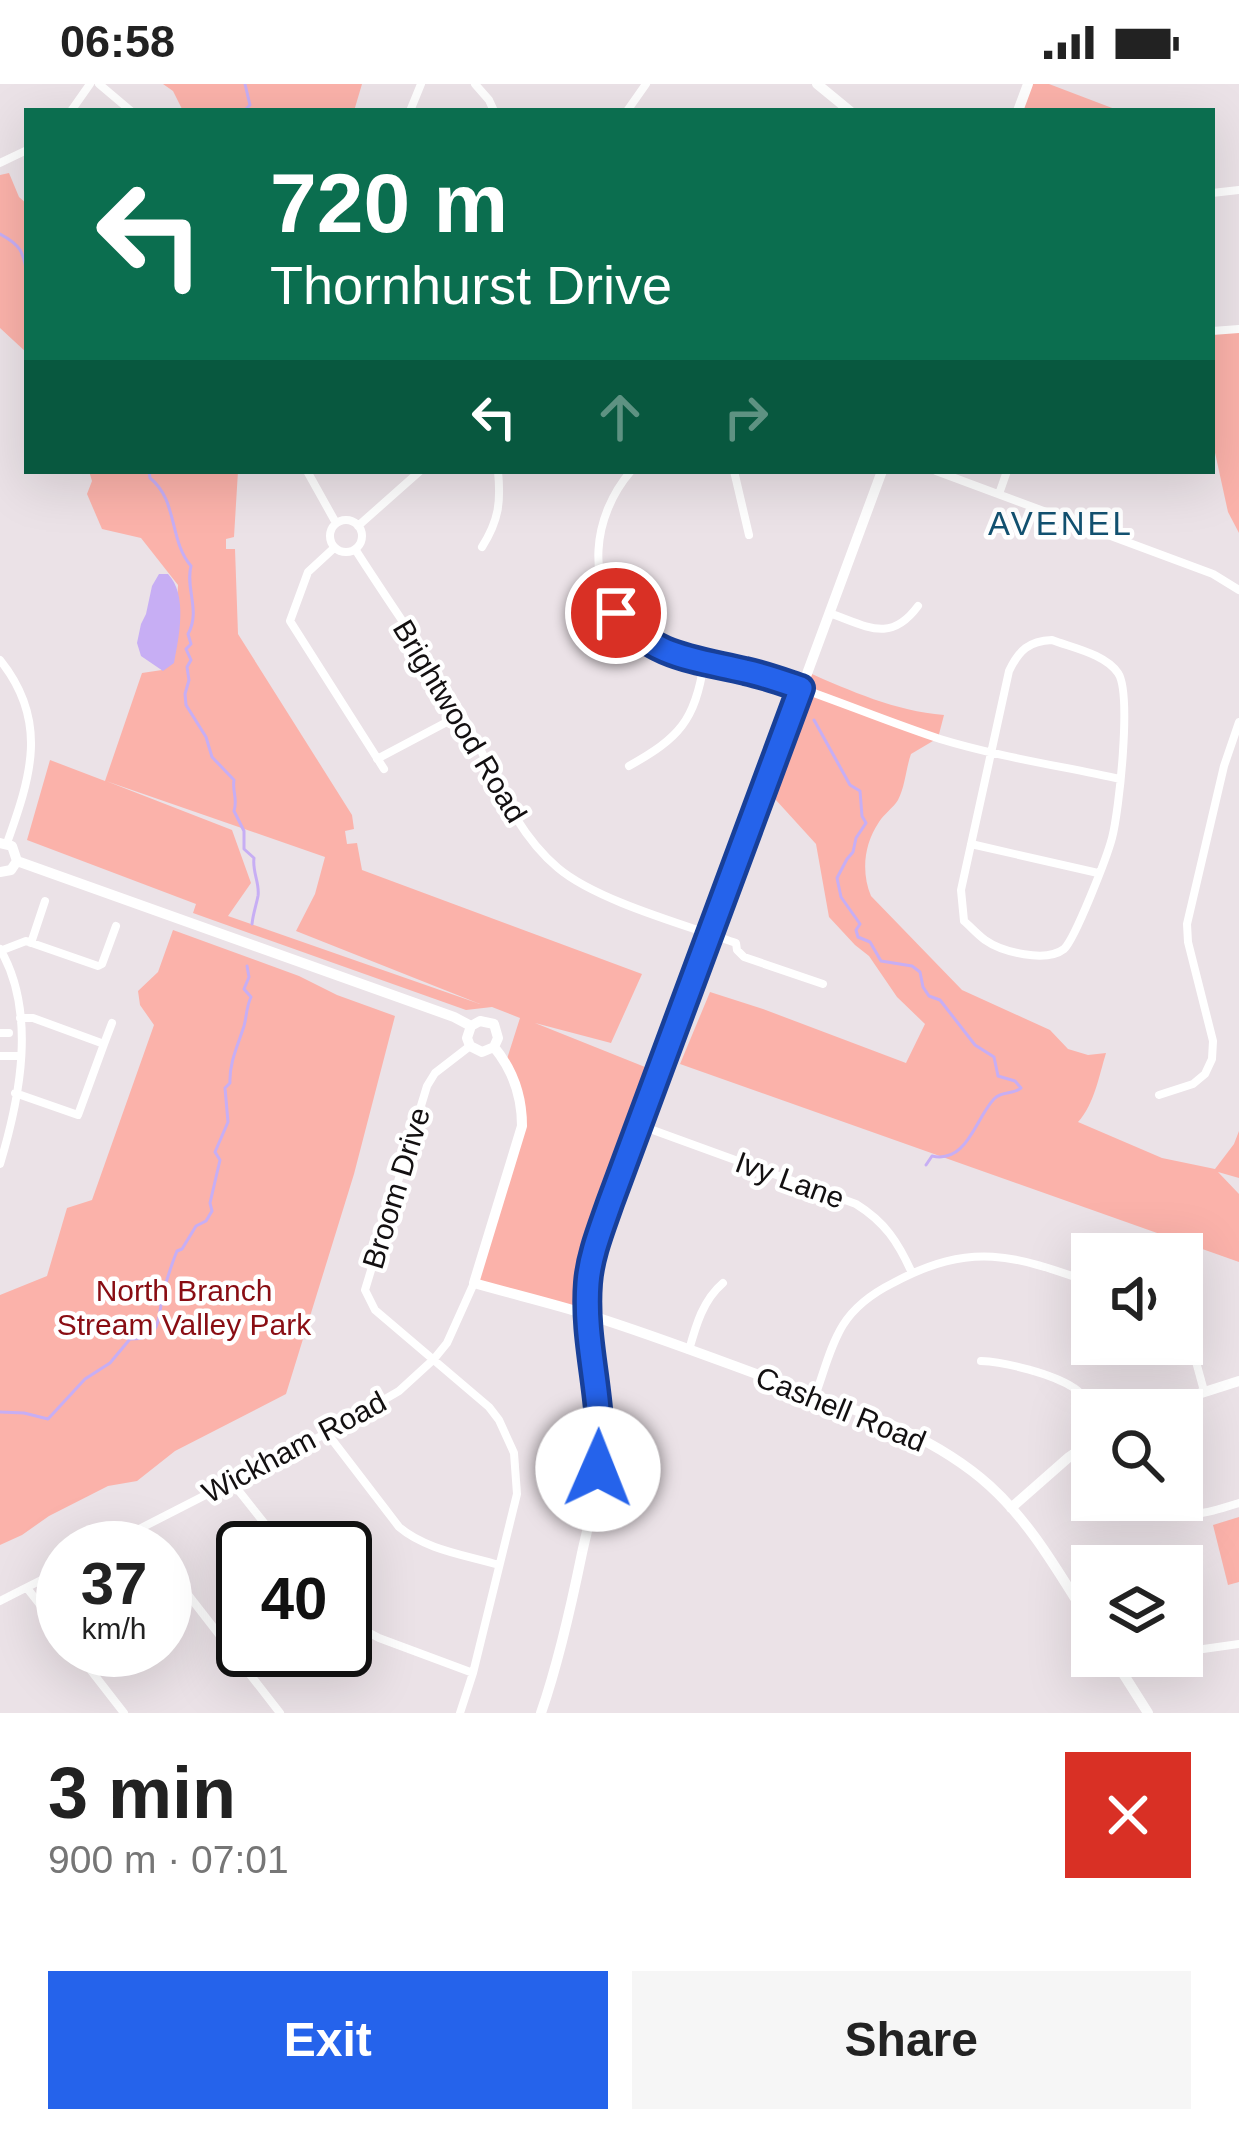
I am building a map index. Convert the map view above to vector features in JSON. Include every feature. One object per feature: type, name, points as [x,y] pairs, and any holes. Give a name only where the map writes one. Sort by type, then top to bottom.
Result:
[{"type":"street","points":[[73,108],[94,84],[126,108]]},
{"type":"street","points":[[817,84],[846,108]]},
{"type":"street","points":[[309,474],[336,523]]},
{"type":"street","points":[[358,526],[417,474]]},
{"type":"street","points":[[482,547],[498,511],[498,474]]},
{"type":"street","points":[[629,474],[615,491],[599,532],[600,573],[609,600],[629,629],[652,646],[801,688],[942,739],[1120,778]]},
{"type":"street","points":[[735,474],[749,535]]},
{"type":"street","points":[[541,1713],[596,1494],[601,1444],[587,1314],[596,1244],[881,474]]},
{"type":"street","points":[[944,474],[1213,574],[1239,590]]},
{"type":"street","points":[[999,494],[1006,474]]},
{"type":"street","points":[[347,520],[358,526],[362,537],[356,549],[346,553],[334,548],[330,536],[336,523],[347,520]]},
{"type":"street","points":[[334,548],[308,572],[290,621],[384,770]]},
{"type":"street","name":"Brightwood Road","points":[[356,549],[462,714],[516,818],[559,870],[626,903],[736,944],[744,957],[823,984]]},
{"type":"street","points":[[829,613],[877,630],[894,629],[907,622],[918,607]]},
{"type":"street","points":[[1052,640],[1109,663],[1120,676],[1124,704],[1120,778],[1111,842],[1072,941],[1054,955],[1030,954],[989,943],[964,920],[961,890],[1016,656],[1037,641],[1052,640]]},
{"type":"street","points":[[0,660],[20,690],[33,742],[24,796],[4,843],[16,850],[17,861],[11,870],[0,872]]},
{"type":"street","points":[[629,766],[659,749],[685,725],[695,707],[704,663]]},
{"type":"street","points":[[377,759],[462,714]]},
{"type":"street","points":[[1159,1095],[1193,1084],[1212,1059],[1213,1041],[1187,924],[1223,766],[1239,722]]},
{"type":"street","points":[[971,844],[1098,873]]},
{"type":"street","points":[[17,861],[350,976],[471,1025],[484,1020],[494,1024],[498,1033],[494,1047],[482,1052],[470,1046],[471,1025]]},
{"type":"street","points":[[31,943],[45,901]]},
{"type":"street","points":[[0,1162],[15,1093],[20,1018],[14,983],[0,950],[19,942],[31,943],[98,966],[116,926]]},
{"type":"street","points":[[20,1018],[33,1018],[104,1044]]},
{"type":"street","points":[[15,1093],[78,1115],[112,1023]]},
{"type":"street","name":"Broom Drive","points":[[460,1713],[517,1494],[514,1453],[489,1407],[375,1310],[365,1290],[427,1086],[435,1073],[470,1046]]},
{"type":"street","name":"Wickham Road","points":[[154,1521],[327,1433],[399,1391],[434,1359],[457,1326],[474,1283],[522,1126],[515,1084],[494,1047]]},
{"type":"street","points":[[0,1056],[20,1056]]},
{"type":"street","name":"Ivy Lane","points":[[639,1125],[856,1204],[886,1227],[912,1273]]},
{"type":"street","points":[[815,1396],[850,1315],[871,1295],[912,1273],[958,1258],[1005,1256],[1071,1275]]},
{"type":"street","points":[[481,1264],[496,1289]]},
{"type":"street","name":"Cashell Road","points":[[474,1283],[587,1314],[891,1424],[932,1444],[974,1473],[1011,1508],[1071,1592]]},
{"type":"street","points":[[689,1350],[705,1305],[723,1283]]},
{"type":"street","points":[[981,1361],[1009,1363],[1075,1389]]},
{"type":"street","points":[[1197,1365],[1204,1391],[1239,1381]]},
{"type":"street","points":[[327,1433],[408,1535],[500,1565]]},
{"type":"street","points":[[1011,1508],[1071,1456]]},
{"type":"street","points":[[231,1481],[263,1521]]},
{"type":"street","points":[[1203,1514],[1239,1503]]},
{"type":"street","points":[[0,1601],[36,1582]]},
{"type":"street","points":[[27,1587],[36,1599]]},
{"type":"street","points":[[192,1600],[280,1713]]},
{"type":"street","points":[[372,1634],[472,1673]]},
{"type":"street","points":[[1203,1649],[1239,1644]]},
{"type":"street","points":[[96,1677],[124,1713]]},
{"type":"street","points":[[1125,1677],[1148,1713]]},
{"type":"green space","points":[[163,84],[362,84],[355,108],[182,108],[173,91]]},
{"type":"green space","points":[[1027,84],[1049,84],[1112,108],[1019,108]]},
{"type":"green space","points":[[9,173],[24,201],[24,350],[0,328],[0,175]]},
{"type":"green space","points":[[1239,329],[1239,533],[1228,512],[1215,453],[1215,331]]},
{"type":"green space","points":[[90,474],[238,474],[234,537],[226,539],[226,549],[235,549],[238,634],[352,815],[354,829],[345,831],[347,844],[357,843],[362,870],[642,974],[611,1043],[535,1023],[660,1073],[596,1245],[587,1314],[474,1283],[522,1126],[506,1062],[520,1018],[492,1007],[466,1010],[193,913],[196,904],[27,840],[50,760],[105,781],[142,673],[162,670],[174,659],[178,585],[141,538],[102,529],[87,494]],"holes":[[[106,781],[325,857],[315,894],[296,931],[480,1004],[228,916],[251,883],[232,830]]]},
{"type":"green space","points":[[807,672],[891,705],[944,715],[938,738],[911,754],[898,800],[870,839],[865,868],[871,896],[962,990],[1050,1030],[1068,1049],[1088,1055],[1106,1053],[1092,1099],[1078,1122],[1162,1158],[1215,1169],[1239,1131],[1239,1178],[1218,1172],[1239,1194],[1239,1262],[1203,1249],[1203,1233],[1157,1233],[680,1064],[710,992],[906,1063],[925,1024],[897,997],[869,956],[829,917],[816,844],[765,788]]},
{"type":"green space","name":"North Branch Stream Valley Park","points":[[173,930],[395,1016],[354,1174],[286,1394],[175,1451],[137,1481],[108,1486],[36,1521],[22,1535],[0,1545],[0,1295],[47,1276],[67,1208],[92,1200],[154,1025],[140,1005],[138,991],[158,972]]},
{"type":"green space","points":[[1239,1517],[1239,1582],[1228,1585],[1213,1525]]},
{"type":"shaded area","points":[[159,574],[168,574],[180,605],[174,663],[163,671],[141,656],[137,643]]},
{"type":"waterway","points":[[245,84],[247,108]]},
{"type":"waterway","points":[[0,234],[13,242],[24,260]]},
{"type":"waterway","points":[[149,474],[165,498],[179,545],[191,566],[193,617],[188,634],[191,644],[186,649],[191,660],[186,705],[212,757],[234,780],[234,811],[244,831],[244,849],[254,858],[258,887],[252,924]]},
{"type":"waterway","points":[[814,720],[850,785],[860,791],[866,823],[837,878],[841,897],[860,924],[858,937],[870,942],[881,961],[912,966],[920,972],[929,996],[940,1000],[975,1045],[994,1057],[998,1076],[1021,1088],[997,1096],[962,1147],[944,1157],[932,1156],[926,1165]]},
{"type":"waterway","points":[[0,1412],[48,1419],[130,1339],[154,1330],[177,1251],[212,1211],[220,1160],[215,1152],[228,1122],[225,1088],[251,997],[244,989],[247,966]]},
{"type":"district","name":"AVENEL","points":[[1061,523]]},
{"type":"route","points":[[598,1469],[599,1406],[587,1314],[590,1266],[801,688],[676,656],[652,646],[616,613]]}]
